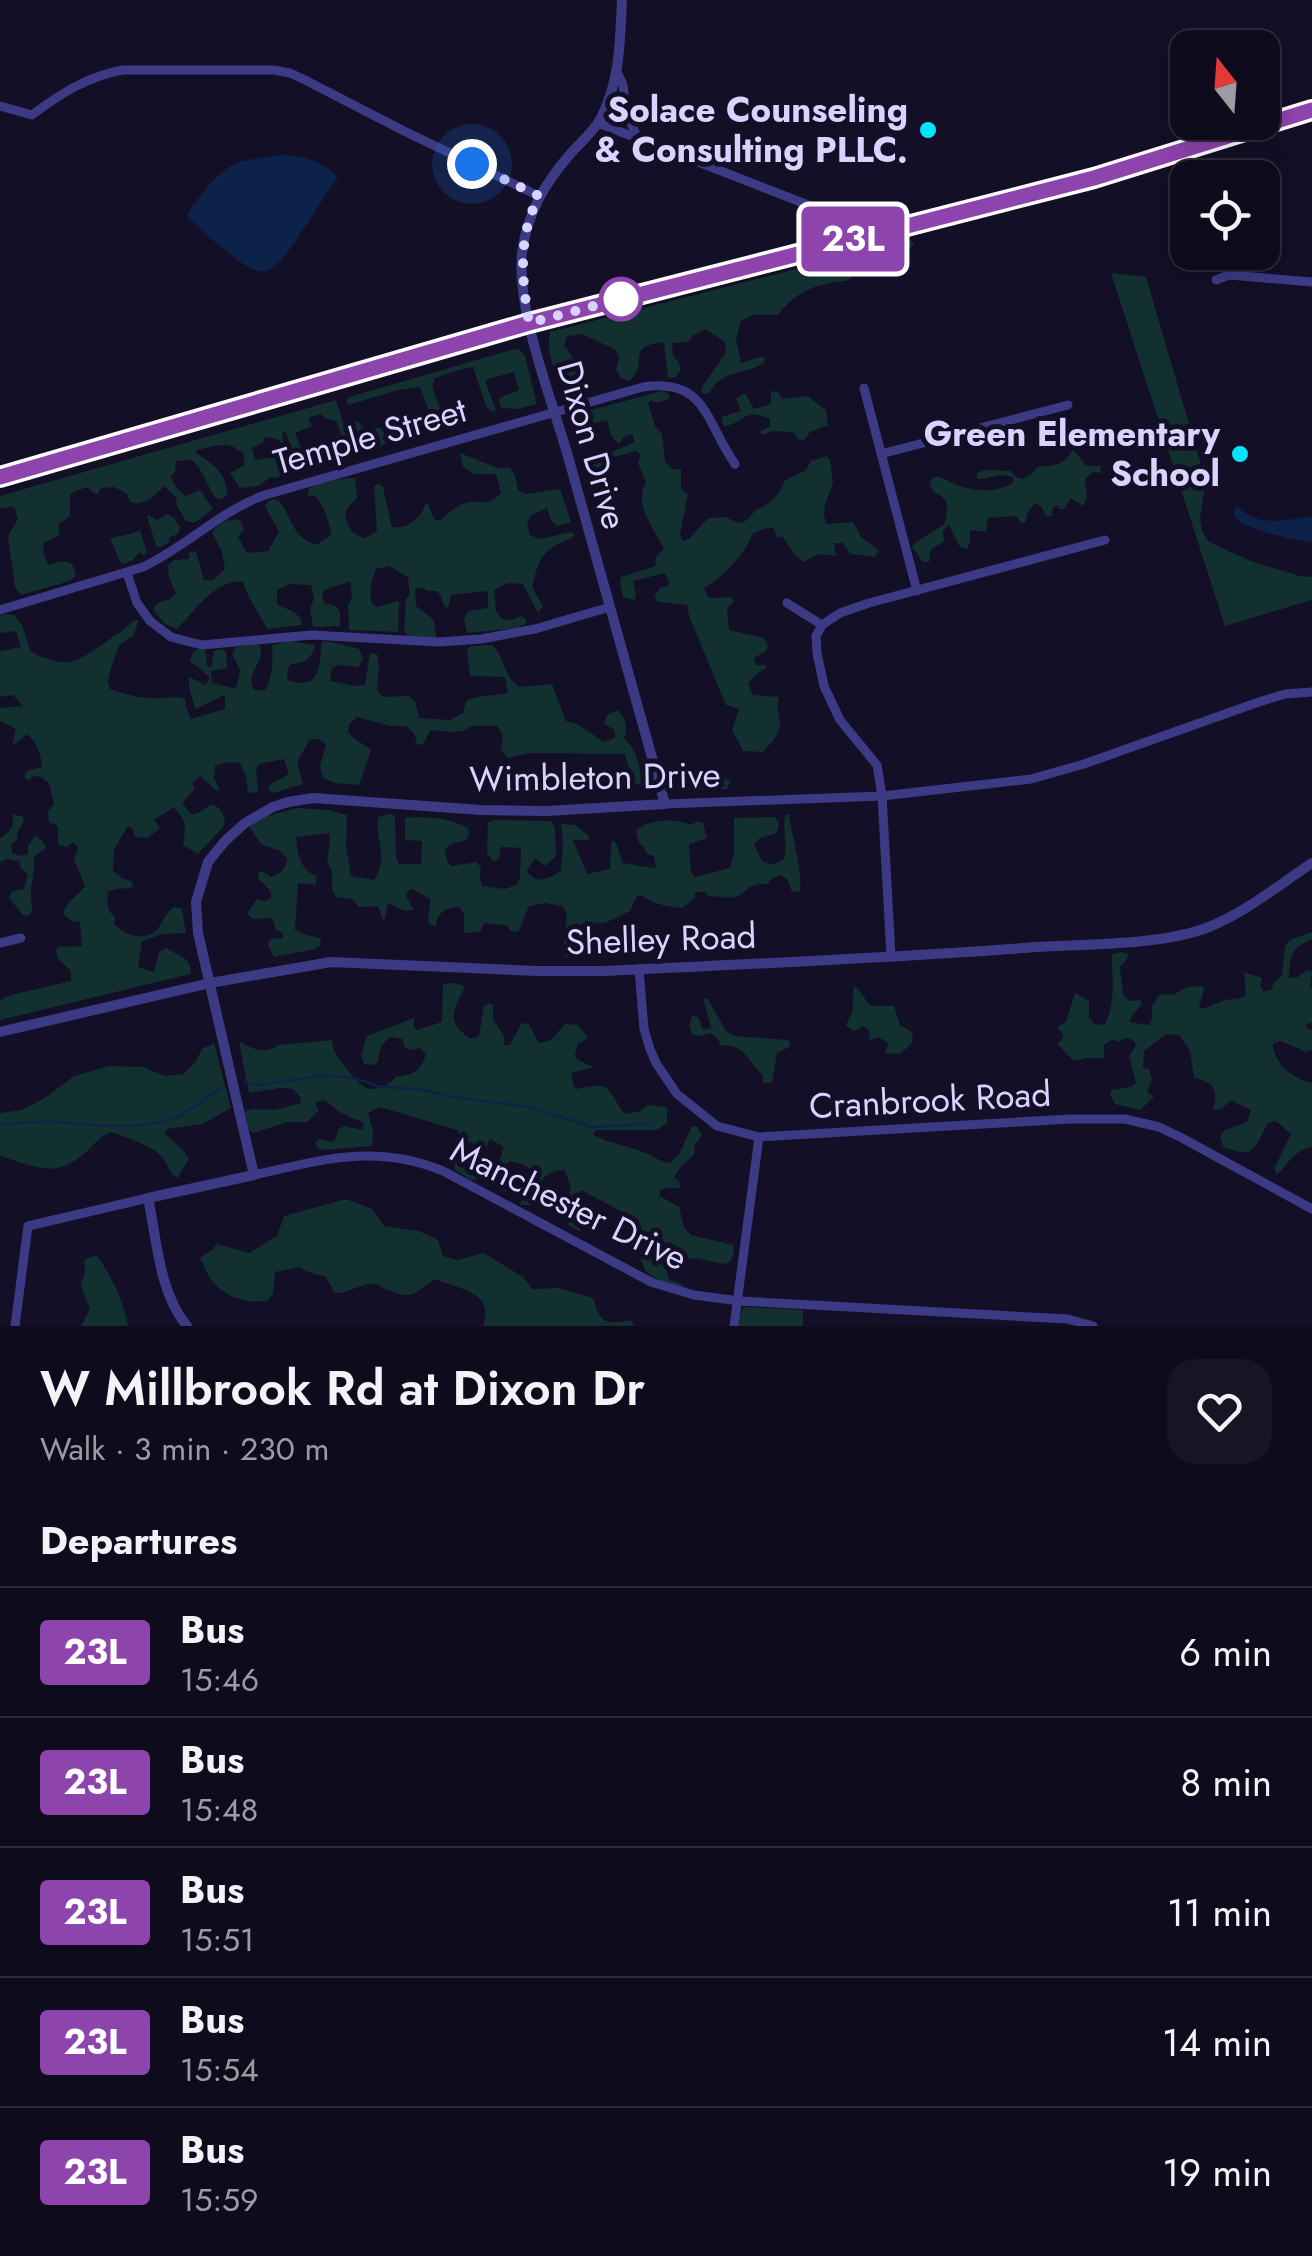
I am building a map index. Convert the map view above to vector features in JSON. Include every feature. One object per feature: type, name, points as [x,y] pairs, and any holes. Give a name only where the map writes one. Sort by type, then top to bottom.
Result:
[{"type":"main road","points":[[0,477],[529,323],[1083,181],[1312,110]]},
{"type":"street","name":"Dixon Drive","points":[[622,0],[618,72],[608,103],[598,123],[539,196],[529,219],[522,254],[522,282],[529,323],[665,804]]},
{"type":"street","points":[[0,106],[32,115],[80,84],[123,70],[274,70],[290,73],[539,196]]},
{"type":"street","points":[[618,72],[626,112],[638,139]]},
{"type":"street","points":[[598,123],[817,208],[840,228],[846,241]]},
{"type":"street","points":[[815,249],[817,208]]},
{"type":"street","points":[[1216,280],[1228,275],[1312,282]]},
{"type":"street","name":"Temple Street","points":[[0,610],[127,573],[164,558],[253,499],[642,387],[678,388],[704,407],[734,464]]},
{"type":"street","points":[[864,388],[916,590]]},
{"type":"street","points":[[881,454],[1068,405]]},
{"type":"street","points":[[890,956],[877,765],[840,720],[824,686],[816,636],[822,625],[840,613],[1105,540]]},
{"type":"street","points":[[127,573],[137,603],[150,621],[171,638],[202,646],[311,635],[439,642],[481,639],[610,607]]},
{"type":"street","points":[[787,603],[822,625]]},
{"type":"street","name":"Wimbleton Drive","points":[[254,1174],[198,933],[196,902],[205,867],[225,841],[273,807],[313,798],[518,811],[882,796],[1007,783],[1054,774],[1284,694],[1312,692]]},
{"type":"street","name":"Shelley Road","points":[[0,1032],[210,983],[312,964],[553,972],[890,956],[1186,934],[1248,907],[1312,863]]},
{"type":"street","points":[[0,943],[21,938]]},
{"type":"street","name":"Cranbrook Road","points":[[639,969],[644,1029],[656,1063],[677,1094],[717,1126],[760,1137],[1125,1119],[1159,1127],[1312,1208]]},
{"type":"street","points":[[734,1326],[760,1137]]},
{"type":"street","name":"Manchester Drive","points":[[16,1326],[28,1226],[343,1156],[379,1156],[443,1171],[651,1282],[694,1294],[1068,1319],[1093,1326]]},
{"type":"street","points":[[148,1198],[168,1292],[187,1326]]},
{"type":"green space","points":[[910,240],[914,244],[911,248],[849,261],[842,267],[852,277],[808,290],[778,315],[753,315],[741,321],[736,338],[741,363],[765,357],[764,363],[727,376],[705,394],[702,387],[726,352],[725,342],[705,329],[688,342],[672,343],[673,356],[681,369],[676,377],[668,378],[664,342],[641,351],[636,374],[630,381],[621,378],[616,369],[616,350],[582,334],[567,336],[564,346],[590,390],[573,394],[553,366],[550,332]]},
{"type":"green space","points":[[1111,273],[1146,277],[1201,465],[1202,531],[1209,542],[1253,562],[1312,577],[1312,600],[1225,626]]},
{"type":"green space","points":[[514,349],[525,356],[537,404],[501,408],[499,398],[519,390],[514,372],[485,380],[496,411],[491,411],[473,367],[435,378],[432,387],[444,419],[439,424],[433,422],[420,387],[348,405],[346,399],[353,396]]},
{"type":"green space","points":[[662,391],[669,394],[669,399],[648,403],[655,426],[662,434],[665,461],[672,469],[681,469],[681,489],[688,494],[680,535],[683,541],[708,518],[747,520],[756,509],[775,498],[785,480],[805,471],[811,461],[826,456],[833,482],[825,505],[826,524],[853,522],[861,537],[879,550],[875,557],[851,554],[843,543],[834,543],[836,556],[818,554],[804,562],[770,527],[752,534],[732,564],[704,588],[709,598],[731,597],[735,601],[727,608],[729,630],[764,638],[768,646],[754,658],[756,665],[766,668],[748,684],[753,695],[779,697],[779,730],[763,752],[743,751],[732,730],[739,709],[726,705],[687,605],[658,602],[654,597],[660,588],[670,585],[665,573],[633,581],[634,600],[623,597],[621,577],[656,566],[655,558],[664,549],[643,507],[646,482],[638,463],[641,455],[636,451],[606,459],[595,486],[587,472],[587,462],[635,442],[632,434],[619,444],[611,436],[607,420],[590,424],[594,436],[592,445],[587,444],[578,435],[575,417]]},
{"type":"green space","points":[[771,391],[778,392],[782,399],[807,396],[826,410],[828,425],[810,432],[804,440],[793,432],[761,435],[770,426],[770,419],[761,416],[749,415],[724,426],[721,417],[741,411],[736,398],[745,393],[754,409],[771,404]]},
{"type":"green space","points":[[336,400],[353,453],[348,453],[336,421],[321,414],[308,418],[312,426],[295,433],[311,461],[300,467],[285,430],[284,445],[264,437],[263,443],[252,448],[255,460],[278,456],[279,452],[288,461],[279,477],[269,478],[259,486],[240,488],[230,473],[245,465],[243,452],[224,445],[196,450],[222,475],[227,495],[215,498],[192,460],[176,461],[171,476],[174,484],[185,496],[200,490],[213,509],[194,523],[186,521],[177,499],[165,486],[140,503],[130,502],[127,494],[114,487],[101,488],[97,495],[86,487],[70,494],[70,516],[58,525],[58,536],[44,543],[43,551],[48,565],[70,563],[76,575],[70,581],[21,595],[15,587],[8,536],[18,519],[14,507],[0,508],[0,496]]},
{"type":"green space","points":[[349,422],[358,422],[365,429],[381,428],[388,441],[379,448],[359,451]]},
{"type":"green space","points":[[1073,449],[1086,466],[1101,466],[1100,474],[1094,471],[1085,479],[1087,499],[1083,506],[1071,498],[1064,509],[1057,505],[1052,516],[1046,516],[1035,503],[1022,524],[1016,516],[988,518],[986,532],[970,530],[967,549],[960,547],[949,525],[943,530],[944,542],[931,549],[929,562],[923,562],[912,547],[945,523],[947,504],[933,492],[929,482],[934,478],[975,489],[998,489],[1013,483],[1013,477],[980,479],[976,478],[978,472],[1011,471],[1023,479],[1037,467],[1063,462]]},
{"type":"green space","points":[[460,453],[498,468],[510,468],[518,490],[525,494],[560,489],[571,522],[557,526],[547,508],[530,516],[530,535],[539,539],[572,532],[575,536],[552,547],[540,562],[532,587],[543,606],[538,613],[523,584],[508,583],[494,590],[496,611],[502,619],[526,619],[517,628],[467,633],[464,619],[468,611],[488,608],[488,591],[451,595],[448,608],[437,591],[422,587],[415,589],[416,606],[434,620],[436,637],[408,636],[404,630],[406,599],[410,594],[408,577],[389,566],[376,569],[371,599],[377,607],[399,601],[398,632],[349,630],[350,581],[322,591],[324,603],[336,606],[340,612],[340,626],[313,627],[311,585],[289,584],[277,590],[277,604],[296,614],[302,625],[267,629],[243,582],[233,582],[215,591],[177,629],[165,624],[153,610],[157,603],[176,593],[168,565],[174,560],[189,559],[189,552],[196,551],[204,580],[213,580],[225,569],[212,533],[224,522],[240,520],[244,530],[238,537],[247,553],[268,551],[279,532],[265,506],[270,500],[278,500],[301,537],[316,545],[331,535],[324,510],[315,496],[308,496],[309,488],[326,482],[355,478],[357,498],[346,511],[346,517],[352,532],[364,538],[377,532],[374,486],[378,484],[383,487],[392,527],[412,522],[428,504],[434,519],[439,521],[461,505],[490,501],[501,493],[496,474],[474,474],[463,467]]},
{"type":"green space","points":[[167,514],[180,527],[178,534],[157,548],[147,517],[157,520]]},
{"type":"green space","points":[[140,530],[147,553],[139,552],[133,560],[120,562],[110,538]]},
{"type":"green space","points":[[14,615],[22,625],[31,652],[63,662],[87,655],[139,620],[133,636],[119,645],[110,672],[110,689],[141,697],[185,699],[191,719],[225,709],[225,695],[195,709],[189,677],[206,685],[210,677],[190,661],[199,648],[205,650],[207,666],[211,668],[214,651],[226,651],[227,668],[211,671],[212,683],[233,688],[237,686],[240,670],[232,654],[236,647],[259,644],[261,656],[252,677],[254,690],[265,690],[268,685],[272,645],[292,641],[315,645],[307,659],[288,668],[287,680],[298,683],[316,675],[322,642],[359,649],[363,659],[358,667],[332,668],[330,681],[365,685],[370,653],[377,654],[377,690],[383,697],[409,696],[415,701],[419,718],[451,720],[463,713],[466,701],[508,693],[505,677],[470,676],[467,651],[471,646],[492,645],[514,683],[519,687],[552,684],[566,721],[604,742],[615,738],[615,730],[604,724],[607,715],[617,710],[625,723],[624,738],[637,759],[641,784],[566,793],[563,785],[570,777],[629,769],[625,754],[529,753],[508,758],[501,749],[503,736],[497,726],[472,726],[452,732],[430,730],[423,745],[417,744],[414,733],[406,726],[357,717],[349,724],[348,732],[371,750],[359,785],[323,778],[320,766],[326,744],[319,739],[309,740],[298,760],[303,784],[273,793],[268,788],[271,784],[289,774],[284,759],[259,764],[258,792],[248,793],[240,763],[215,766],[214,778],[220,790],[200,776],[192,784],[195,789],[182,803],[192,815],[212,804],[219,808],[225,818],[223,827],[198,854],[183,845],[184,825],[174,807],[154,820],[160,828],[148,838],[135,837],[128,826],[114,850],[113,871],[131,881],[133,887],[108,892],[114,924],[137,936],[154,932],[174,907],[182,909],[186,933],[163,934],[142,941],[138,967],[154,972],[159,952],[166,948],[190,964],[190,974],[0,1020],[0,1000],[71,981],[71,971],[58,959],[56,951],[58,947],[82,946],[80,922],[63,914],[85,886],[74,859],[78,848],[73,842],[68,847],[58,845],[58,826],[49,822],[48,812],[54,804],[49,783],[41,777],[32,776],[30,781],[24,777],[27,771],[42,767],[36,745],[27,734],[12,746],[16,729],[0,721],[0,708],[23,706],[13,695],[0,697],[0,651],[21,647],[16,631],[0,633],[0,616]]},
{"type":"green space","points":[[688,768],[727,779],[727,789],[674,790],[670,772]]},
{"type":"green space","points":[[297,808],[347,815],[351,876],[374,880],[378,872],[378,817],[395,816],[399,864],[421,864],[422,841],[405,840],[405,818],[437,818],[468,828],[466,840],[445,849],[451,866],[477,862],[482,886],[505,889],[516,885],[520,878],[521,848],[501,847],[499,859],[493,861],[487,853],[488,822],[495,820],[551,821],[556,856],[545,866],[535,858],[527,871],[538,879],[561,871],[561,824],[575,825],[588,835],[589,840],[573,840],[587,874],[610,869],[614,841],[623,863],[656,868],[654,856],[647,854],[639,843],[636,830],[663,820],[691,825],[698,821],[703,823],[707,838],[689,844],[691,872],[695,877],[730,868],[734,818],[775,817],[779,824],[777,833],[754,844],[762,861],[772,865],[784,859],[784,821],[789,814],[800,891],[792,892],[787,879],[780,875],[735,897],[695,892],[695,898],[682,908],[637,896],[630,911],[605,923],[581,924],[579,939],[618,938],[640,945],[640,950],[634,954],[566,957],[563,951],[567,914],[563,906],[530,906],[518,932],[506,925],[484,923],[480,932],[464,933],[464,914],[459,907],[443,912],[436,926],[430,925],[431,899],[412,889],[406,896],[414,910],[405,911],[388,903],[384,922],[378,906],[359,907],[352,899],[336,897],[327,861],[329,833],[296,837],[300,860],[316,876],[316,885],[298,883],[295,930],[320,938],[321,944],[315,949],[274,957],[268,945],[270,939],[283,938],[283,933],[276,930],[272,918],[253,919],[247,913],[257,899],[271,898],[258,872],[274,876],[284,868],[287,859],[280,851],[261,844],[249,826],[263,817]]},
{"type":"green space","points":[[12,814],[24,817],[17,840],[11,844],[12,853],[28,854],[35,836],[46,848],[34,857],[33,909],[29,916],[23,915],[9,898],[12,891],[24,889],[28,875],[19,861],[0,862],[0,838],[11,828]]},
{"type":"green space","points":[[1312,932],[1312,939],[1293,954],[1289,978],[1307,970],[1312,972],[1312,1023],[1306,1024],[1312,1030],[1312,1050],[1306,1052],[1281,1041],[1273,1044],[1286,1070],[1312,1083],[1312,1147],[1296,1154],[1277,1175],[1274,1169],[1291,1134],[1276,1121],[1268,1123],[1249,1152],[1223,1147],[1220,1136],[1225,1130],[1247,1122],[1251,1110],[1231,1100],[1221,1109],[1212,1110],[1214,1089],[1194,1078],[1190,1051],[1180,1036],[1167,1034],[1144,1051],[1143,1068],[1149,1069],[1152,1079],[1147,1092],[1154,1097],[1140,1110],[1115,1104],[1110,1094],[1136,1083],[1129,1056],[1136,1045],[1133,1040],[1113,1039],[1104,1045],[1104,1058],[1074,1061],[1057,1044],[1063,1035],[1057,1027],[1066,1022],[1075,993],[1089,1001],[1089,1018],[1096,1025],[1105,1024],[1112,999],[1112,954],[1128,954],[1120,967],[1123,994],[1129,1001],[1141,1000],[1130,1022],[1149,1025],[1153,1017],[1151,1008],[1160,994],[1173,995],[1187,987],[1202,986],[1202,1009],[1246,995],[1244,972],[1262,978],[1260,986],[1264,992],[1272,989],[1282,975],[1285,946],[1290,940]]},
{"type":"green space","points":[[443,984],[465,986],[454,1020],[471,1039],[479,1036],[484,1006],[489,1003],[493,1005],[493,1019],[504,1036],[504,1045],[510,1045],[521,1024],[528,1023],[539,1043],[551,1040],[565,1024],[577,1025],[588,1037],[578,1043],[575,1055],[594,1067],[571,1073],[574,1087],[608,1089],[625,1114],[641,1111],[648,1105],[667,1107],[667,1123],[657,1130],[596,1130],[593,1135],[670,1163],[679,1154],[692,1126],[697,1127],[702,1135],[694,1155],[674,1177],[680,1188],[666,1188],[660,1196],[679,1207],[684,1227],[691,1235],[733,1245],[731,1261],[666,1261],[668,1279],[682,1287],[665,1284],[645,1271],[636,1219],[581,1190],[570,1213],[589,1221],[579,1231],[568,1225],[561,1213],[571,1189],[565,1170],[550,1173],[530,1205],[520,1205],[532,1172],[525,1165],[509,1161],[505,1170],[517,1189],[512,1193],[503,1191],[496,1170],[504,1147],[490,1139],[486,1148],[470,1142],[464,1152],[465,1160],[483,1170],[480,1179],[471,1180],[455,1170],[461,1140],[457,1130],[380,1107],[368,1113],[372,1146],[320,1150],[315,1143],[319,1139],[331,1142],[344,1126],[362,1130],[364,1123],[324,1100],[315,1103],[319,1110],[307,1122],[288,1122],[253,1133],[249,1130],[245,1111],[275,1110],[301,1103],[293,1089],[249,1093],[239,1041],[263,1050],[332,1040],[335,1053],[354,1077],[365,1087],[376,1089],[397,1076],[416,1071],[426,1054],[420,1048],[405,1048],[402,1039],[391,1037],[381,1047],[378,1062],[364,1064],[361,1055],[367,1036],[414,1018],[417,1030],[442,1022]]},
{"type":"green space","points":[[854,986],[871,1006],[894,1006],[900,1025],[912,1032],[913,1042],[900,1054],[885,1053],[888,1043],[878,1037],[870,1040],[869,1030],[862,1026],[853,1031],[846,1025],[852,1013]]},
{"type":"green space","points":[[703,998],[708,999],[726,1031],[735,1036],[788,1040],[791,1046],[777,1053],[772,1083],[763,1083],[763,1075],[741,1051],[721,1045],[710,1033],[693,1035],[689,1027],[692,1016],[698,1017],[703,1030],[711,1028]]},
{"type":"green space","points":[[214,1043],[231,1108],[202,1124],[164,1133],[189,1159],[177,1178],[152,1149],[112,1132],[64,1166],[44,1168],[0,1156],[0,1113],[21,1110],[74,1076],[109,1066],[143,1067],[165,1076],[183,1074],[202,1049]]},
{"type":"green space","points":[[346,1199],[372,1209],[384,1226],[419,1231],[438,1240],[443,1256],[457,1260],[484,1253],[523,1277],[532,1289],[559,1288],[593,1298],[604,1320],[631,1320],[634,1326],[483,1326],[485,1310],[478,1298],[435,1279],[411,1295],[376,1284],[335,1293],[326,1277],[300,1267],[275,1272],[273,1294],[267,1301],[252,1301],[230,1295],[210,1279],[200,1258],[217,1244],[249,1253],[277,1236],[284,1216]]},
{"type":"green space","points":[[96,1255],[116,1289],[128,1326],[81,1326],[90,1309],[81,1286],[84,1260]]},
{"type":"green space","points":[[746,1307],[803,1310],[803,1326],[738,1326]]},
{"type":"water","points":[[284,155],[314,161],[338,178],[279,262],[269,270],[257,271],[232,256],[187,215],[209,185],[230,167]]},
{"type":"water","points":[[1238,506],[1263,520],[1312,516],[1312,543],[1250,527],[1234,517]]},
{"type":"waterway","points":[[244,1082],[259,1085],[327,1075],[376,1086],[529,1107],[593,1127],[646,1124]]},
{"type":"waterway","points":[[0,1125],[152,1124],[181,1115],[220,1088]]},
{"type":"bus line","name":"23L","points":[[0,477],[529,323],[1094,178],[1312,110]]},
{"type":"place","name":"Solace Counseling & Consulting PLLC.","points":[[928,130]]},
{"type":"place","name":"Green Elementary School","points":[[1240,454]]},
{"type":"route","points":[[472,164],[539,196],[529,219],[522,254],[529,323],[621,299]]}]
